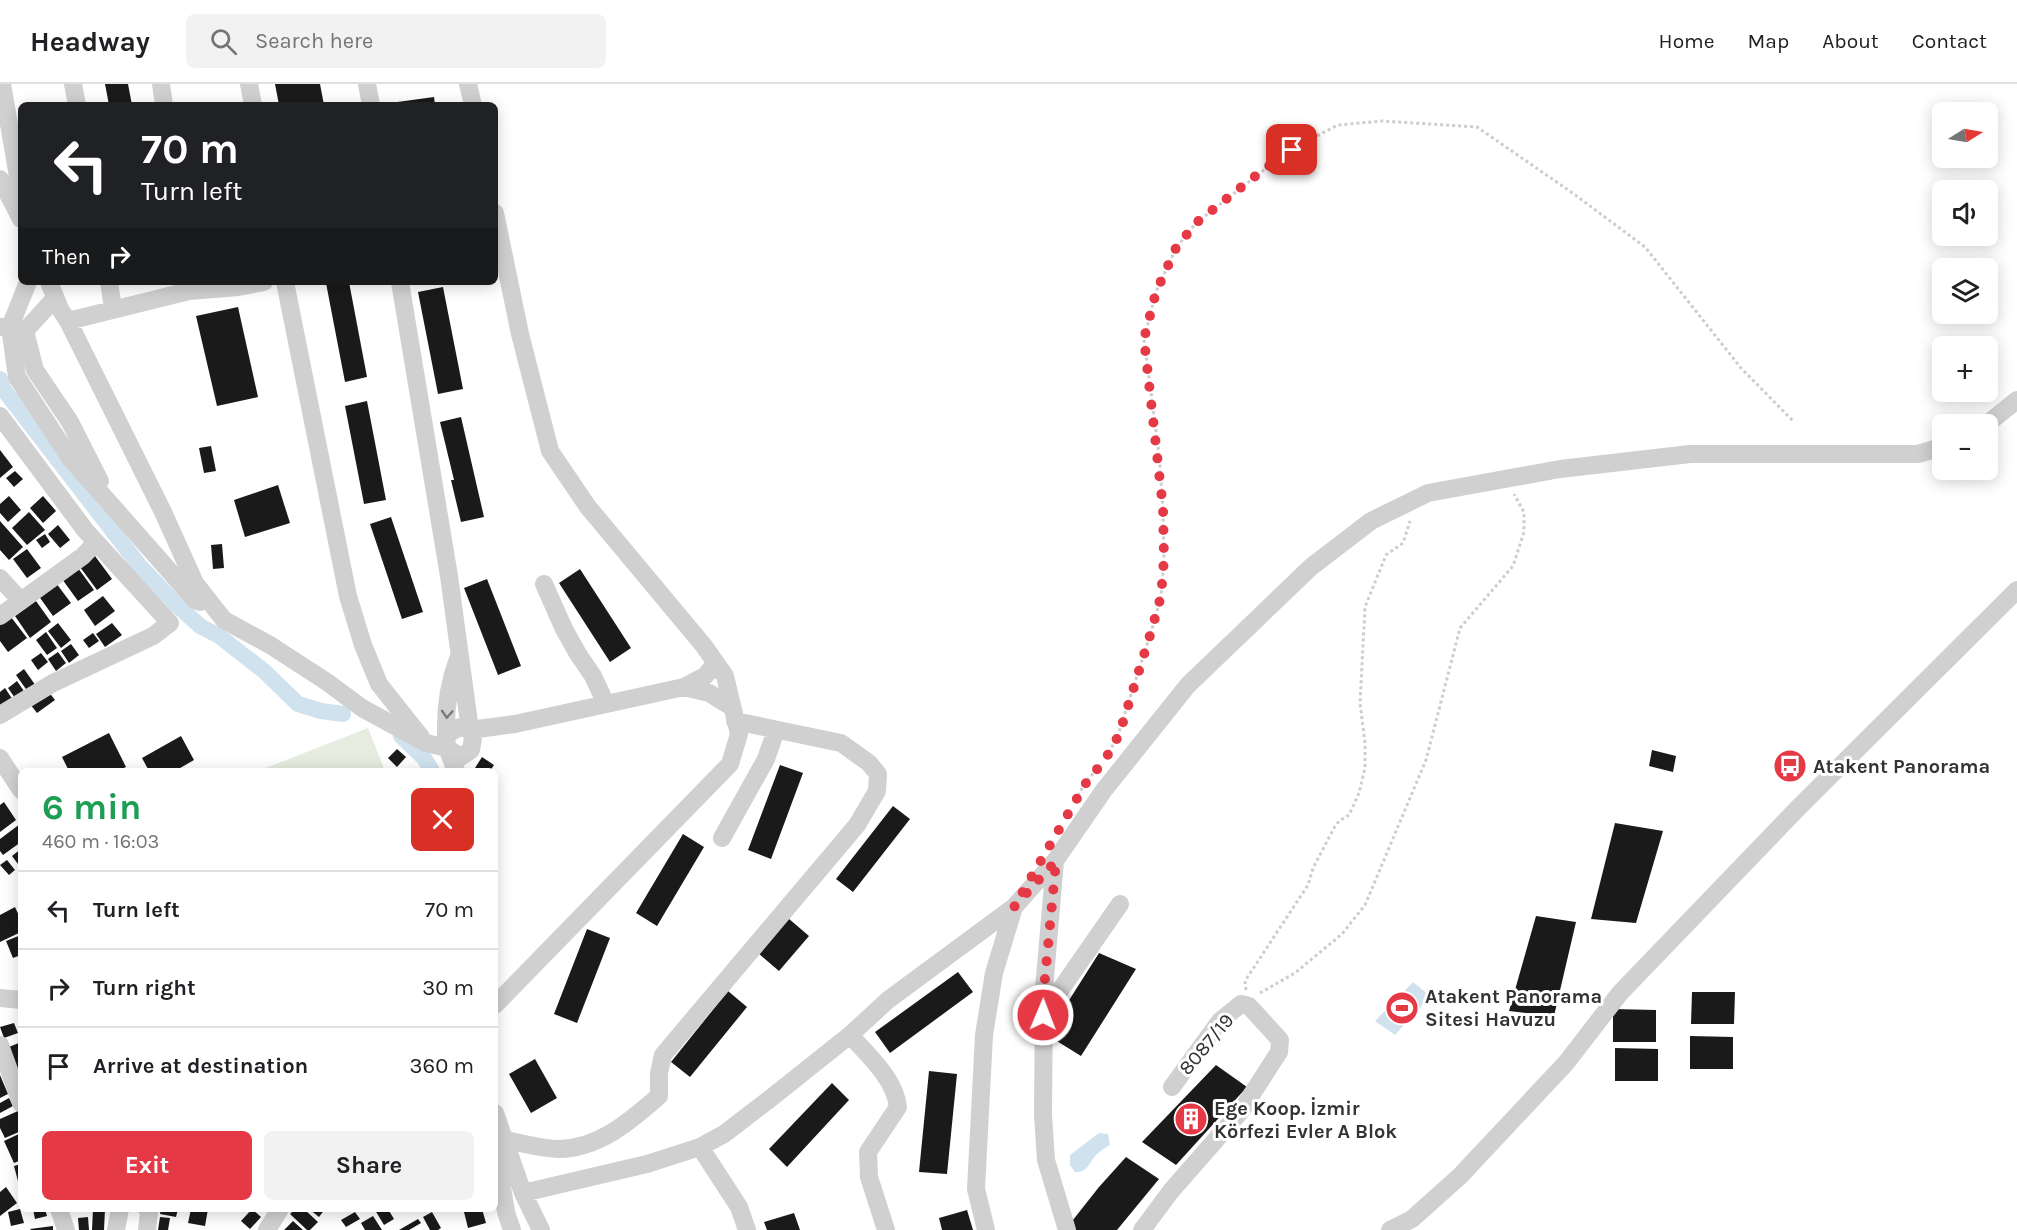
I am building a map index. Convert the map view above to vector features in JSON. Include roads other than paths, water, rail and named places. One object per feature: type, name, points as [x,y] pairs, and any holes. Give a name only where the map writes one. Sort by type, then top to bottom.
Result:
[{"type":"street","points":[[2,84],[18,177]]},
{"type":"street","points":[[73,84],[76,102]]},
{"type":"street","points":[[161,84],[164,102]]},
{"type":"street","points":[[249,84],[252,102]]},
{"type":"street","points":[[367,84],[370,102]]},
{"type":"street","points":[[468,84],[471,102]]},
{"type":"street","points":[[0,179],[18,213]]},
{"type":"street","points":[[498,228],[520,334],[550,451],[588,507],[704,646],[725,676],[739,734],[730,764],[498,1002]]},
{"type":"street","points":[[26,285],[5,327],[17,377],[70,458],[195,600],[216,609]]},
{"type":"street","points":[[109,285],[113,308]]},
{"type":"street","points":[[210,285],[212,288],[238,287]]},
{"type":"street","points":[[68,321],[189,291],[248,285]]},
{"type":"street","points":[[286,285],[348,596],[379,684],[426,743]]},
{"type":"street","points":[[400,285],[447,564],[459,657],[473,738],[468,768]]},
{"type":"street","points":[[112,504],[70,422],[35,370],[25,331],[52,290],[163,512],[195,583],[224,620],[270,645],[327,681],[362,708],[426,743],[446,742],[460,727],[470,730],[515,724],[684,687],[705,676],[716,663]]},
{"type":"street","points":[[1998,415],[2017,400]]},
{"type":"street","points":[[0,416],[85,530],[170,623],[153,636],[53,683],[0,715]]},
{"type":"street","points":[[523,1193],[647,1164],[700,1148],[724,1134],[850,1035],[888,1000],[1014,907],[1056,861],[1104,790],[1188,685],[1311,567],[1371,521],[1428,493],[1560,469],[1690,454],[1918,454],[1932,450]]},
{"type":"street","points":[[0,616],[83,556],[96,542]]},
{"type":"street","points":[[0,578],[21,602]]},
{"type":"street","points":[[544,584],[564,628],[593,676],[606,704]]},
{"type":"street","points":[[1390,1230],[1412,1219],[1460,1176],[1566,1063],[1620,993],[1798,808],[2017,590]]},
{"type":"street","points":[[455,768],[446,742],[449,684],[459,657]]},
{"type":"street","points":[[500,1141],[558,1149],[578,1147],[623,1127],[659,1096],[659,1073],[663,1055],[857,825],[877,791],[878,774],[869,763],[842,743],[776,730],[734,714],[709,693],[684,687]]},
{"type":"street","points":[[446,742],[461,757],[515,724]]},
{"type":"street","points":[[722,838],[766,759],[776,730]]},
{"type":"street","points":[[0,758],[18,785]]},
{"type":"street","points":[[1056,861],[1044,989],[1043,1115],[1046,1160],[1067,1230]]},
{"type":"street","points":[[1043,1015],[1120,904]]},
{"type":"street","points":[[986,1230],[976,1189],[984,1035],[994,974],[1014,907]]},
{"type":"street","points":[[0,998],[18,1000]]},
{"type":"street","name":"8087/19","points":[[1143,1230],[1171,1191],[1241,1111],[1279,1052],[1280,1040],[1249,1006],[1241,1004],[1220,1021],[1172,1087]]},
{"type":"street","points":[[850,1035],[892,1087],[897,1100],[898,1107],[868,1152],[869,1177],[886,1230]]},
{"type":"street","points":[[0,1045],[18,1095]]},
{"type":"street","points":[[500,1141],[541,1230]]},
{"type":"street","points":[[500,1141],[506,1212],[512,1230]]},
{"type":"street","points":[[700,1148],[739,1207],[747,1230]]},
{"type":"street","points":[[60,1212],[66,1230]]},
{"type":"street","points":[[116,1230],[119,1212]]},
{"type":"street","points":[[147,1230],[149,1212]]},
{"type":"street","points":[[265,1229],[277,1212]]},
{"type":"water","name":"Atakent Panorama Sitesi Havuzu","points":[[1413,982],[1430,996],[1395,1035],[1375,1021]]},
{"type":"water","points":[[1099,1133],[1108,1134],[1110,1145],[1097,1154],[1086,1169],[1075,1172],[1070,1165],[1070,1155]]},
{"type":"waterway","points":[[0,379],[4,390],[139,565],[176,604],[200,626],[219,636],[264,671],[298,704],[321,711],[343,714]]},
{"type":"waterway","points":[[401,736],[424,758],[430,768]]},
{"type":"place","name":"Atakent Panorama","points":[[1790,766]]},
{"type":"place","name":"Atakent Panorama Sitesi Havuzu","points":[[1402,1008]]},
{"type":"place","name":"Ege Koop. İzmir Körfezi Evler A Blok","points":[[1191,1119]]}]
